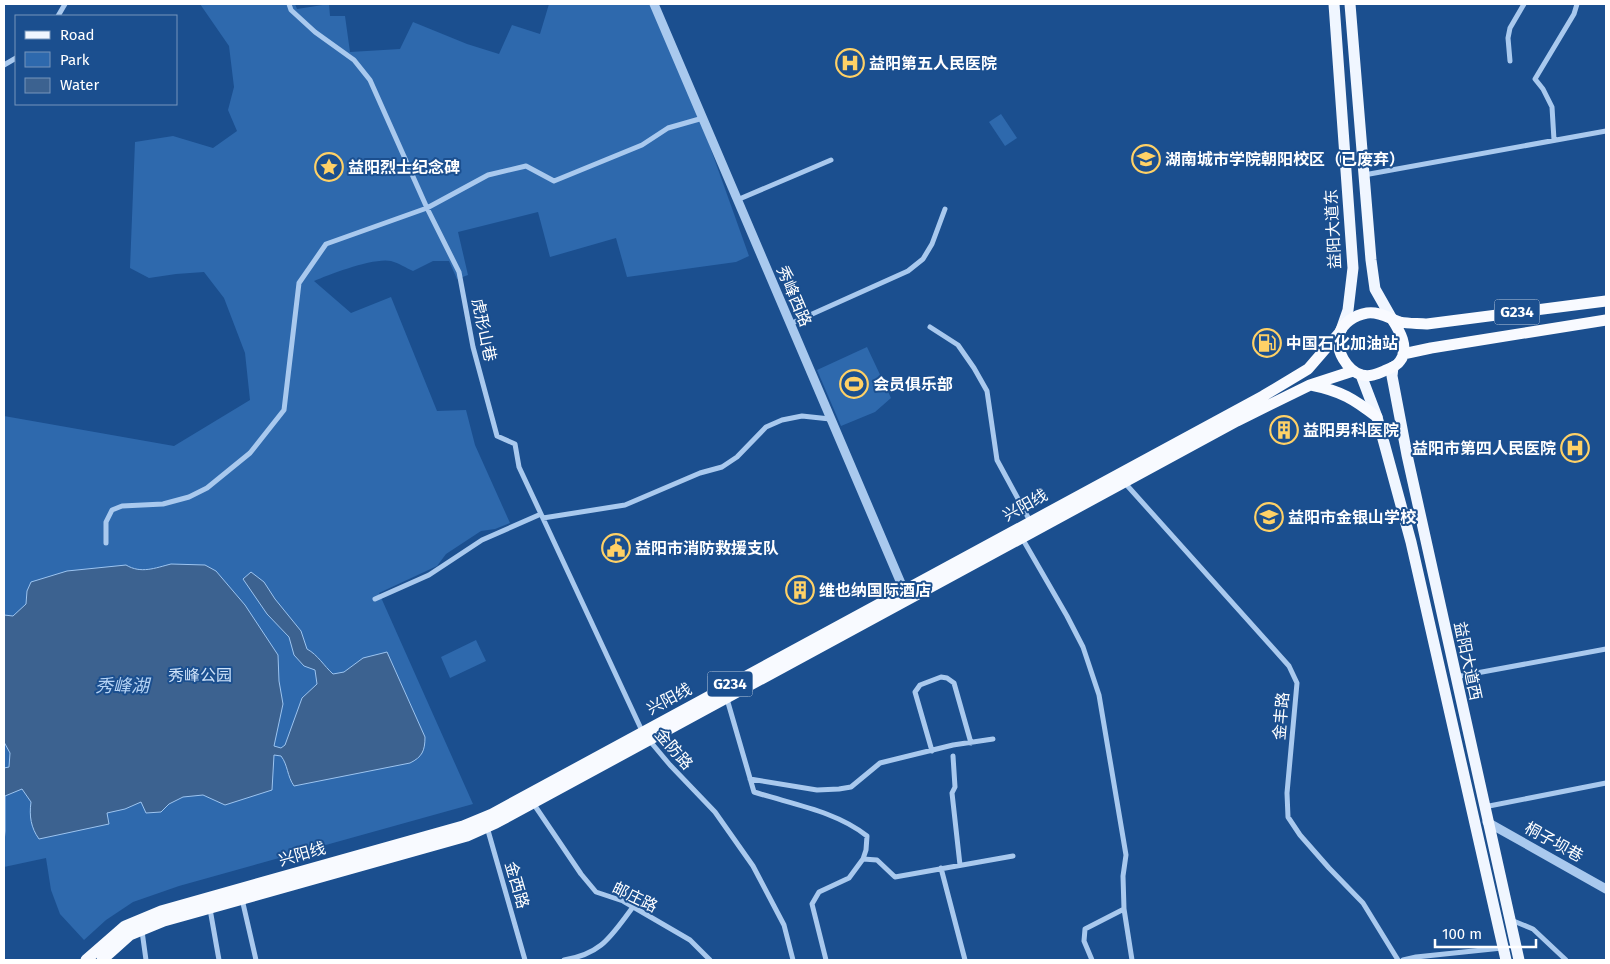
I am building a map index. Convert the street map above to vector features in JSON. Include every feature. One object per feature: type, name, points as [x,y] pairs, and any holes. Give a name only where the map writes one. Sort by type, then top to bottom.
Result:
[{"type":"highway","name":"G234","points":[[1340,332],[1343,325],[1354,318],[1368,313],[1377,314],[1402,323],[1427,324],[1606,301]]},
{"type":"highway","points":[[1530,310],[1534,332]]},
{"type":"highway","points":[[1511,313],[1513,335]]},
{"type":"highway","points":[[1392,319],[1401,333],[1403,354],[1400,362],[1393,367]]},
{"type":"highway","name":"G234","points":[[1403,354],[1606,320]]},
{"type":"highway","points":[[1340,332],[1338,341],[1340,354],[1357,373]]},
{"type":"highway","name":"兴阳线","points":[[102,960],[130,935],[209,903],[463,826],[486,822],[906,595],[1022,538],[1120,478],[1308,368],[1340,332]]},
{"type":"highway","name":"G234","points":[[1357,373],[1373,376],[1393,367]]},
{"type":"highway","name":"兴阳线","points":[[646,736],[727,698],[1030,521],[1310,385],[1357,373]]},
{"type":"highway","points":[[1310,385],[1333,389],[1356,400],[1377,417]]},
{"type":"highway","name":"兴阳线","points":[[86,960],[125,926],[161,911],[209,903]]},
{"type":"main road","name":"益阳大道东","points":[[1334,4],[1353,268],[1348,310],[1340,332]]},
{"type":"main road","points":[[1350,4],[1369,238],[1375,289],[1392,319]]},
{"type":"main road","points":[[1351,239],[1369,238]]},
{"type":"main road","name":"益阳大道西","points":[[1393,367],[1392,376],[1398,415],[1519,960]]},
{"type":"main road","name":"益阳大道西","points":[[1357,373],[1377,417],[1411,542],[1506,960]]},
{"type":"street","points":[[59,15],[65,4]]},
{"type":"street","name":"虎形山巷","points":[[288,4],[291,10],[315,32],[354,60],[370,80],[427,208],[459,272],[473,347],[498,436],[514,444],[519,467],[542,516]]},
{"type":"street","name":"秀峰西路","points":[[654,4],[906,595]]},
{"type":"street","points":[[1510,61],[1508,38],[1510,28],[1524,4]]},
{"type":"street","points":[[1554,140],[1552,107],[1543,89],[1535,79],[1574,14],[1577,4]]},
{"type":"street","points":[[4,65],[15,59]]},
{"type":"street","points":[[106,543],[106,522],[112,510],[122,506],[162,504],[189,497],[207,488],[250,453],[284,410],[299,283],[326,244],[427,208],[488,175],[526,166],[554,181],[642,146],[668,128],[702,118]]},
{"type":"street","points":[[1364,175],[1606,131]]},
{"type":"street","points":[[737,200],[831,160]]},
{"type":"street","points":[[790,324],[908,271],[923,259],[932,244],[945,209]]},
{"type":"street","points":[[930,326],[958,345],[987,391],[997,460],[1030,521]]},
{"type":"street","points":[[375,600],[429,575],[482,540],[542,516],[625,505],[700,473],[722,467],[737,457],[766,427],[782,420],[802,416],[830,419]]},
{"type":"street","name":"金丰路","points":[[1120,478],[1289,666],[1297,683],[1287,793],[1288,817],[1311,848],[1363,903],[1398,960]]},
{"type":"street","name":"金防路","points":[[542,516],[646,736],[670,765],[715,812],[753,866],[784,925],[792,960]]},
{"type":"street","points":[[1022,538],[1068,616],[1083,647],[1099,695],[1126,855],[1123,876],[1124,909],[1132,960]]},
{"type":"street","points":[[1455,677],[1606,649]]},
{"type":"street","points":[[932,750],[915,692],[920,685],[941,677],[947,678],[954,683],[971,743]]},
{"type":"street","points":[[727,698],[754,792],[829,815],[858,829],[867,836],[866,850],[863,858],[849,878],[819,892],[812,904],[826,960]]},
{"type":"street","points":[[750,779],[817,790],[839,789],[850,787],[880,763],[932,750],[993,739]]},
{"type":"street","points":[[952,756],[955,787],[952,794],[960,864]]},
{"type":"street","points":[[1484,807],[1606,783]]},
{"type":"street","name":"邮庄路","points":[[530,799],[581,874],[596,892],[623,901],[690,940],[710,960]]},
{"type":"street","name":"金西路","points":[[486,822],[525,960]]},
{"type":"street","name":"桐子坝巷","points":[[1487,822],[1606,889]]},
{"type":"street","points":[[863,858],[878,860],[895,877],[1013,856]]},
{"type":"street","points":[[941,868],[965,960]]},
{"type":"street","points":[[241,894],[256,960]]},
{"type":"street","points":[[209,903],[219,960]]},
{"type":"street","points":[[564,960],[581,957],[606,942],[634,907]]},
{"type":"street","points":[[1092,960],[1084,941],[1085,929],[1124,909]]},
{"type":"street","points":[[1509,919],[1533,928],[1566,960]]},
{"type":"street","points":[[142,930],[146,960]]},
{"type":"street","points":[[1403,960],[1503,948]]},
{"type":"green space","name":"秀峰公园","points":[[200,4],[295,4],[297,9],[329,4],[330,16],[345,16],[350,52],[400,49],[413,22],[467,44],[499,54],[512,25],[540,34],[549,4],[651,4],[699,116],[749,256],[736,262],[627,277],[616,238],[550,257],[538,212],[458,232],[468,275],[457,279],[449,261],[433,261],[413,271],[394,262],[384,260],[352,267],[314,281],[351,313],[391,297],[437,411],[466,410],[475,445],[510,523],[495,529],[481,531],[446,554],[437,566],[379,593],[473,804],[179,886],[133,902],[106,920],[84,940],[60,914],[51,890],[46,858],[4,867],[4,416],[174,446],[250,400],[245,353],[224,298],[204,272],[149,278],[130,268],[135,142],[173,136],[213,148],[237,131],[228,110],[234,87],[229,46]]},
{"type":"green space","points":[[1001,114],[1017,138],[1005,146],[989,122]]},
{"type":"green space","name":"会员俱乐部","points":[[867,347],[891,398],[875,412],[841,426],[817,370]]},
{"type":"green space","points":[[476,640],[486,661],[450,678],[441,657]]},
{"type":"water","name":"秀峰湖","points":[[171,564],[205,565],[216,571],[245,605],[278,655],[279,681],[283,704],[274,746],[281,748],[285,745],[302,698],[317,684],[315,670],[304,666],[294,655],[289,637],[267,614],[243,579],[251,572],[264,582],[301,631],[307,649],[333,674],[344,672],[363,658],[387,652],[425,737],[422,753],[410,763],[294,786],[283,759],[281,756],[274,755],[272,790],[225,805],[203,795],[183,797],[169,804],[161,812],[146,813],[141,802],[125,809],[107,813],[109,824],[39,839],[31,822],[31,802],[22,789],[5,796],[4,843],[4,768],[9,767],[10,753],[4,742],[4,615],[13,616],[26,604],[27,591],[31,582],[67,571],[126,565],[143,570]]},
{"type":"place","name":"益阳第五人民医院","points":[[850,63]]},
{"type":"place","name":"湖南城市学院朝阳校区（已废弃）","points":[[1146,159]]},
{"type":"place","name":"益阳烈士纪念碑","points":[[329,167]]},
{"type":"place","name":"中国石化加油站","points":[[1267,343]]},
{"type":"place","name":"会员俱乐部","points":[[854,384]]},
{"type":"place","name":"益阳男科医院","points":[[1284,430]]},
{"type":"place","name":"益阳市第四人民医院","points":[[1575,448]]},
{"type":"place","name":"益阳市金银山学校","points":[[1269,517]]},
{"type":"place","name":"益阳市消防救援支队","points":[[616,548]]},
{"type":"place","name":"维也纳国际酒店","points":[[800,590]]}]
